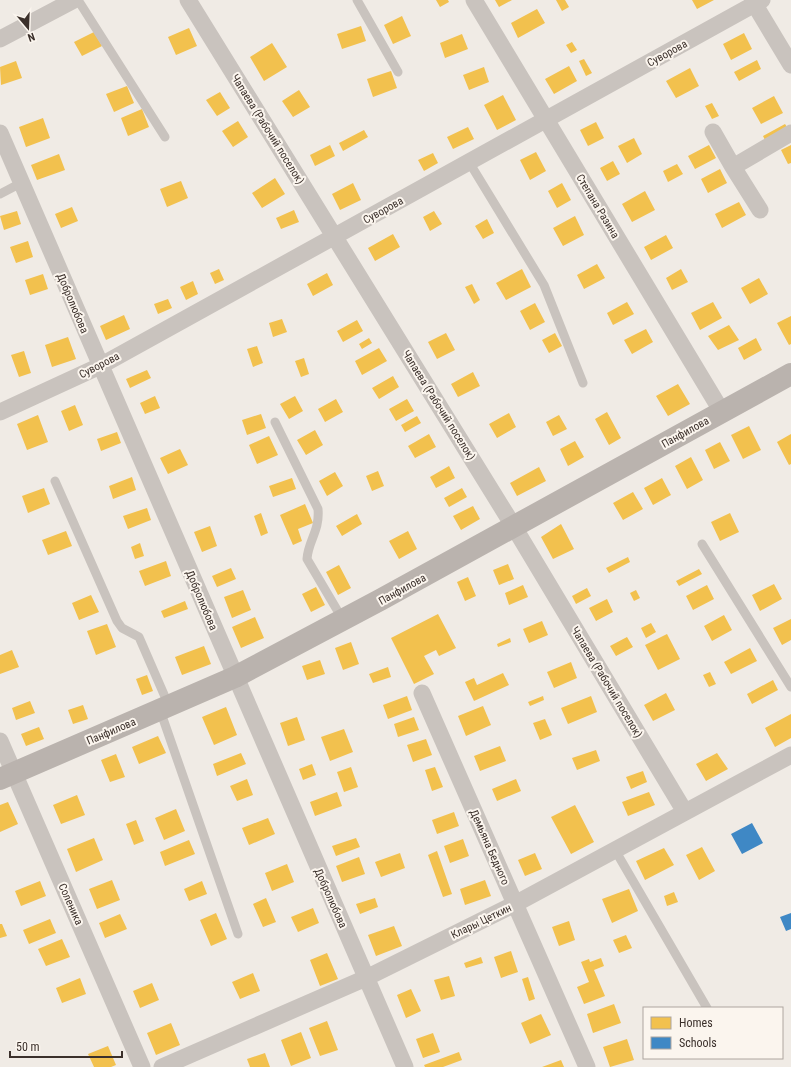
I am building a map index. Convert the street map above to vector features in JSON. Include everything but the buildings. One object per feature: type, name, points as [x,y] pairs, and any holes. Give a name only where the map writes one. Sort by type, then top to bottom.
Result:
[{"type":"street","points":[[0,39],[74,0]]},
{"type":"street","name":"Чапаева (Рабочий поселок)","points":[[188,0],[514,527],[685,812]]},
{"type":"street","name":"Степана Разина","points":[[474,0],[722,412]]},
{"type":"street","points":[[756,1],[791,65]]},
{"type":"street","name":"Суворова","points":[[0,412],[100,366],[756,1]]},
{"type":"street","points":[[713,132],[760,210]]},
{"type":"street","name":"Добролюбова","points":[[0,133],[405,1067]]},
{"type":"street","points":[[733,167],[791,133]]},
{"type":"street","name":"Панфилова","points":[[7,776],[235,677],[514,527],[791,374]]},
{"type":"street","name":"Демьяна Бедного","points":[[422,693],[587,1067]]},
{"type":"street","name":"Соленика","points":[[0,742],[7,776],[142,1067]]},
{"type":"street","name":"Клары Цеткин","points":[[162,1067],[366,978],[515,904],[791,755]]},
{"type":"lane","points":[[78,0],[165,137]]},
{"type":"lane","points":[[357,0],[398,72]]},
{"type":"lane","points":[[469,162],[544,285],[583,383]]},
{"type":"lane","points":[[0,194],[21,183]]},
{"type":"lane","points":[[275,422],[318,509],[319,519],[316,533],[308,551],[307,559],[343,620]]},
{"type":"lane","points":[[55,481],[117,621],[122,628],[139,637],[164,708],[238,934]]},
{"type":"lane","points":[[702,544],[791,686]]},
{"type":"lane","points":[[615,850],[707,1007]]}]
